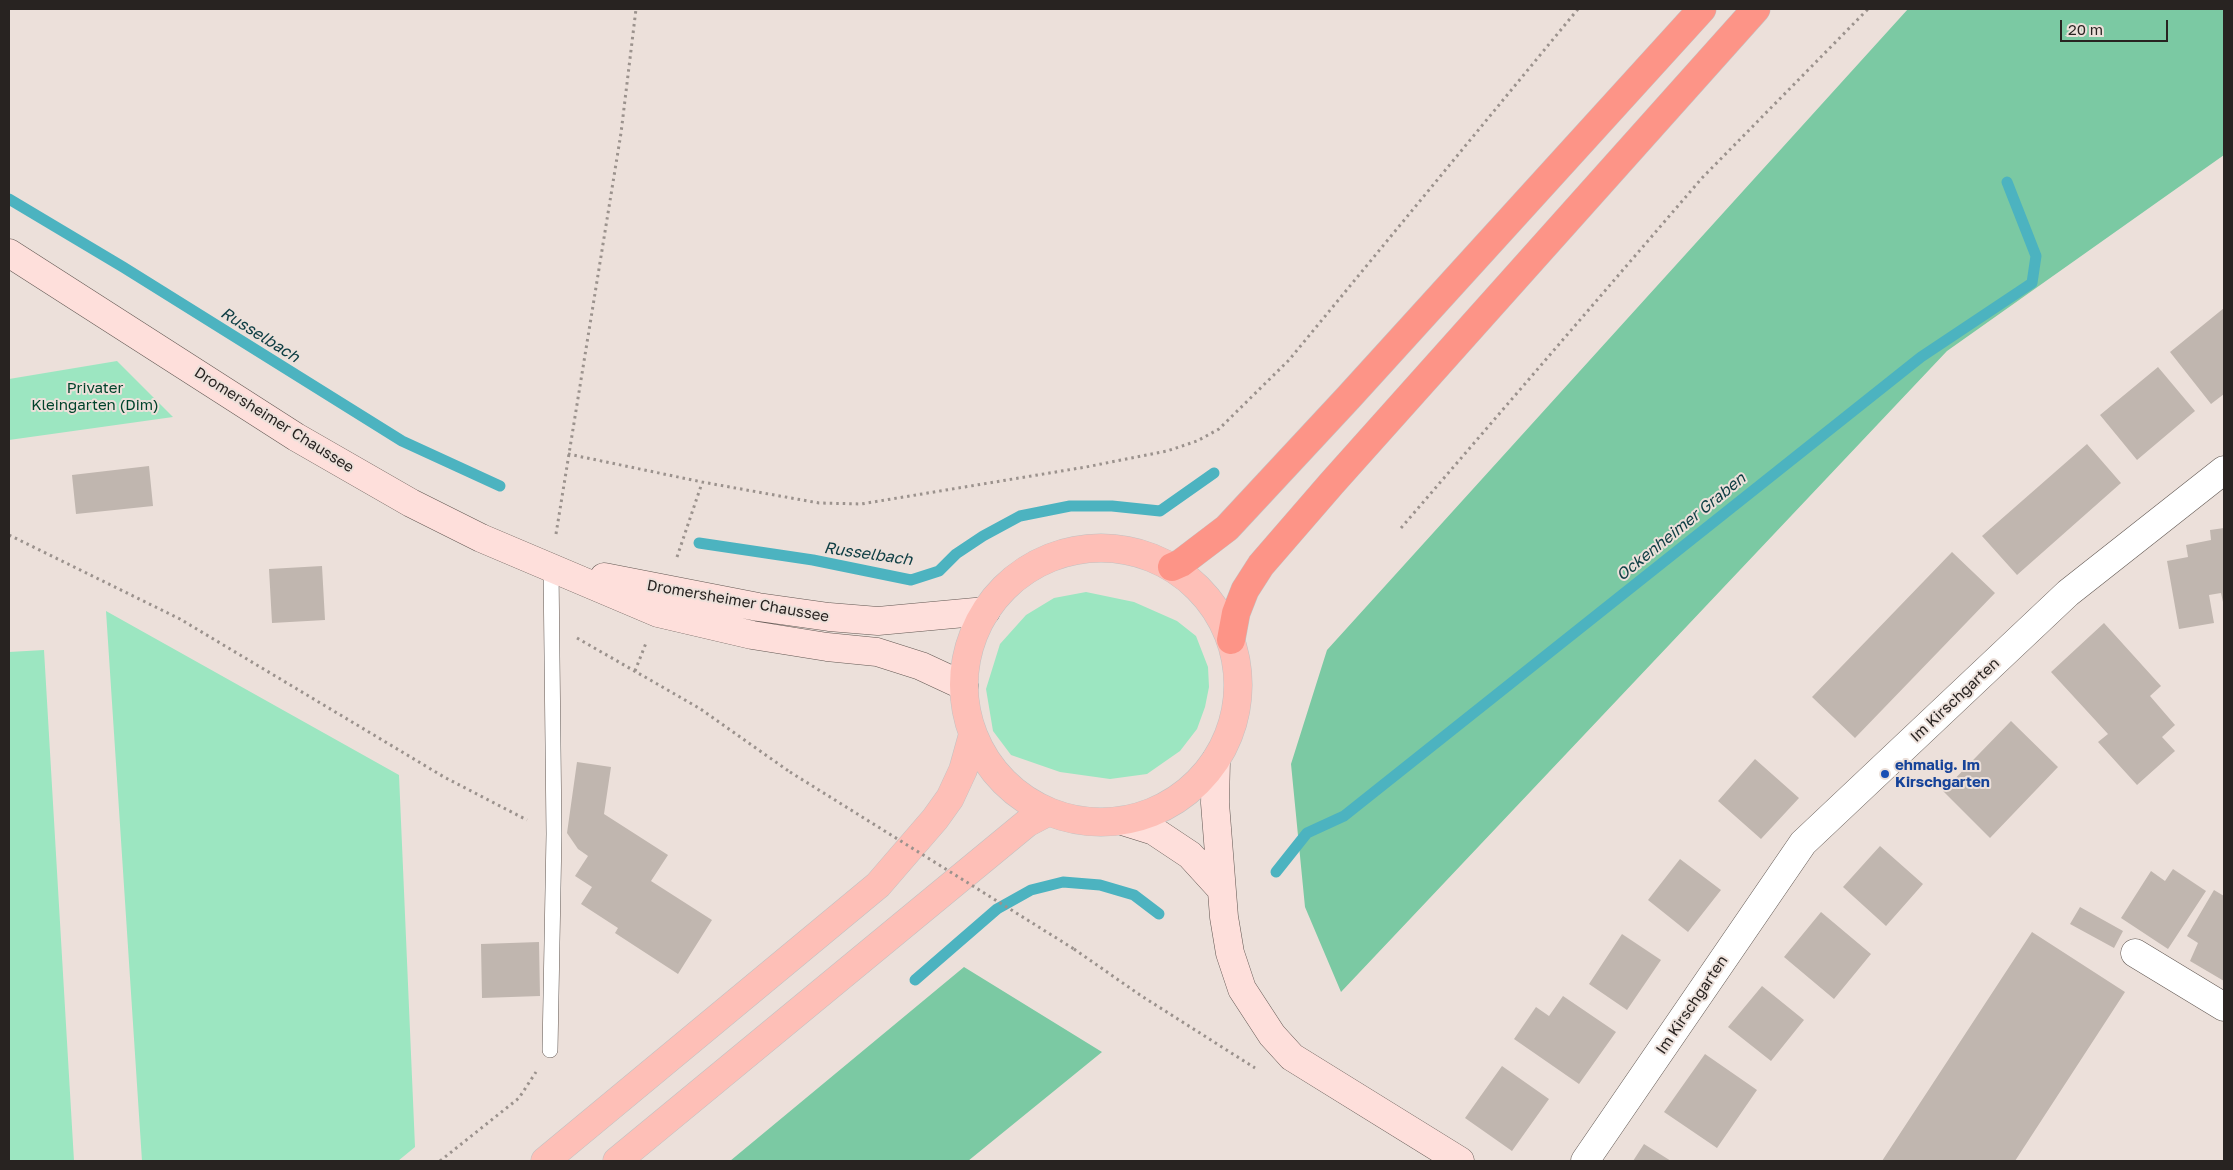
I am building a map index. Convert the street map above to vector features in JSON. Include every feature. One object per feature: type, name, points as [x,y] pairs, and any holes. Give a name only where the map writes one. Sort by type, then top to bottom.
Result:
[{"type":"highway","points":[[1639,77],[1687,9]]},
{"type":"highway","points":[[1172,567],[1181,563],[1227,528],[1702,9]]},
{"type":"highway","points":[[1231,640],[1236,613],[1245,590],[1261,565],[1756,9]]},
{"type":"main road","name":"Dromersheimer Chaussee","points":[[9,253],[312,446],[411,503],[481,538],[658,613],[752,635],[827,647],[877,652],[921,666],[964,686]]},
{"type":"main road","points":[[1105,548],[1140,554],[1172,567],[1197,587],[1217,611],[1231,640],[1236,660],[1238,702],[1227,742],[1202,778],[1185,794],[1166,807],[1122,821],[1096,822],[1071,819],[1048,812],[1024,798],[1002,780],[985,759],[973,734],[966,711],[964,686],[966,660],[974,634],[986,611],[1009,584],[1037,564],[1070,552],[1105,548]]},
{"type":"main road","name":"Dromersheimer Chaussee","points":[[551,567],[758,608],[829,617],[878,621],[986,611]]},
{"type":"main road","points":[[545,1161],[878,885],[935,819],[950,798],[963,770],[973,734]]},
{"type":"main road","points":[[1216,760],[1215,803],[1221,889],[1230,953],[1242,989],[1272,1035],[1292,1057],[1460,1161]]},
{"type":"main road","points":[[617,1161],[1027,823],[1048,812]]},
{"type":"main road","points":[[1122,821],[1154,831],[1190,855],[1221,889]]},
{"type":"street","name":"Im Kirschgarten","points":[[1585,1161],[1803,843],[2068,593],[2224,470]]},
{"type":"street","points":[[2135,954],[2224,1008]]},
{"type":"lane","points":[[550,1050],[554,834],[550,623],[551,567]]},
{"type":"path","points":[[551,567],[621,133],[636,9]]},
{"type":"path","points":[[568,454],[702,482],[819,503],[861,504],[1167,452],[1197,441],[1219,429],[1289,360],[1578,9]]},
{"type":"path","points":[[1401,528],[1702,178],[1868,9]]},
{"type":"path","points":[[667,589],[702,482]]},
{"type":"path","points":[[9,535],[180,619],[444,777],[554,834]]},
{"type":"path","points":[[550,623],[699,708],[790,772],[1074,949],[1140,995],[1257,1069]]},
{"type":"path","points":[[440,1161],[519,1098],[550,1050]]},
{"type":"green space","points":[[1908,9],[2224,9],[2224,155],[1947,351],[1341,992],[1305,907],[1291,764],[1327,650]]},
{"type":"green space","name":"Privater Kleingarten (Dim)","points":[[117,361],[173,417],[9,440],[9,379]]},
{"type":"green space","points":[[1086,592],[1134,602],[1177,621],[1196,636],[1208,667],[1209,687],[1205,707],[1197,729],[1180,751],[1147,774],[1110,779],[1060,772],[1011,755],[993,731],[986,689],[1000,644],[1026,615],[1054,598]]},
{"type":"green space","points":[[106,611],[399,775],[415,1147],[398,1161],[142,1161]]},
{"type":"green space","points":[[44,650],[74,1161],[9,1161],[9,652]]},
{"type":"green space","points":[[964,967],[1102,1052],[968,1161],[730,1161]]},
{"type":"building","points":[[2224,308],[2224,394],[2211,404],[2170,352]]},
{"type":"building","points":[[2158,367],[2195,411],[2137,460],[2100,415]]},
{"type":"building","points":[[2087,444],[2121,483],[2017,575],[1982,536]]},
{"type":"building","points":[[149,466],[153,506],[76,514],[72,475]]},
{"type":"building","points":[[2224,528],[2224,601],[2221,593],[2209,595],[2214,623],[2179,629],[2167,561],[2188,557],[2186,545],[2211,540],[2210,530]]},
{"type":"building","points":[[1952,552],[1995,593],[1855,738],[1812,697]]},
{"type":"building","points":[[322,566],[325,620],[272,623],[269,569]]},
{"type":"building","points":[[2104,623],[2161,686],[2150,696],[2175,725],[2162,737],[2175,751],[2137,785],[2098,742],[2108,734],[2051,672]]},
{"type":"building","points":[[2011,721],[2058,767],[1990,838],[1943,791]]},
{"type":"building","points":[[1755,759],[1799,798],[1761,839],[1718,801]]},
{"type":"building","points":[[577,762],[611,767],[604,814],[668,855],[651,881],[712,920],[678,974],[615,933],[618,928],[581,904],[592,887],[575,876],[588,856],[578,849],[567,833]]},
{"type":"building","points":[[1880,846],[1923,884],[1886,926],[1843,887]]},
{"type":"building","points":[[1680,859],[1721,890],[1688,932],[1648,900]]},
{"type":"building","points":[[2173,869],[2206,891],[2168,949],[2121,918],[2151,871],[2165,881]]},
{"type":"building","points":[[2214,890],[2224,896],[2224,981],[2190,961],[2198,943],[2187,936]]},
{"type":"building","points":[[2080,907],[2123,931],[2114,948],[2070,924]]},
{"type":"building","points":[[1821,912],[1871,954],[1834,999],[1784,957]]},
{"type":"building","points":[[2032,932],[2125,992],[2015,1161],[1882,1161]]},
{"type":"building","points":[[1622,934],[1661,960],[1627,1010],[1589,984]]},
{"type":"building","points":[[539,942],[540,996],[482,998],[481,944]]},
{"type":"building","points":[[1762,986],[1804,1020],[1771,1061],[1728,1027]]},
{"type":"building","points":[[1563,996],[1616,1032],[1579,1084],[1514,1039],[1536,1007],[1549,1016]]},
{"type":"building","points":[[1705,1054],[1757,1090],[1717,1148],[1664,1112]]},
{"type":"building","points":[[1502,1066],[1549,1099],[1512,1151],[1465,1118]]},
{"type":"building","points":[[1644,1144],[1671,1161],[1633,1161]]},
{"type":"waterway","name":"Ockenheimer Graben","points":[[1276,872],[1307,833],[1344,816],[1921,357],[2032,283],[2036,256],[2007,182]]},
{"type":"waterway","name":"Russelbach","points":[[9,199],[123,267],[402,441],[500,486]]},
{"type":"waterway","name":"Russelbach","points":[[699,543],[813,560],[911,580],[939,571],[956,554],[983,536],[1020,516],[1070,506],[1112,506],[1160,511],[1214,473]]},
{"type":"waterway","name":"Ockenheimer Graben","points":[[915,980],[997,909],[1031,890],[1063,882],[1100,885],[1134,895],[1159,914]]},
{"type":"place","name":"ehmalig. Im Kirschgarten","points":[[1885,774]]}]
